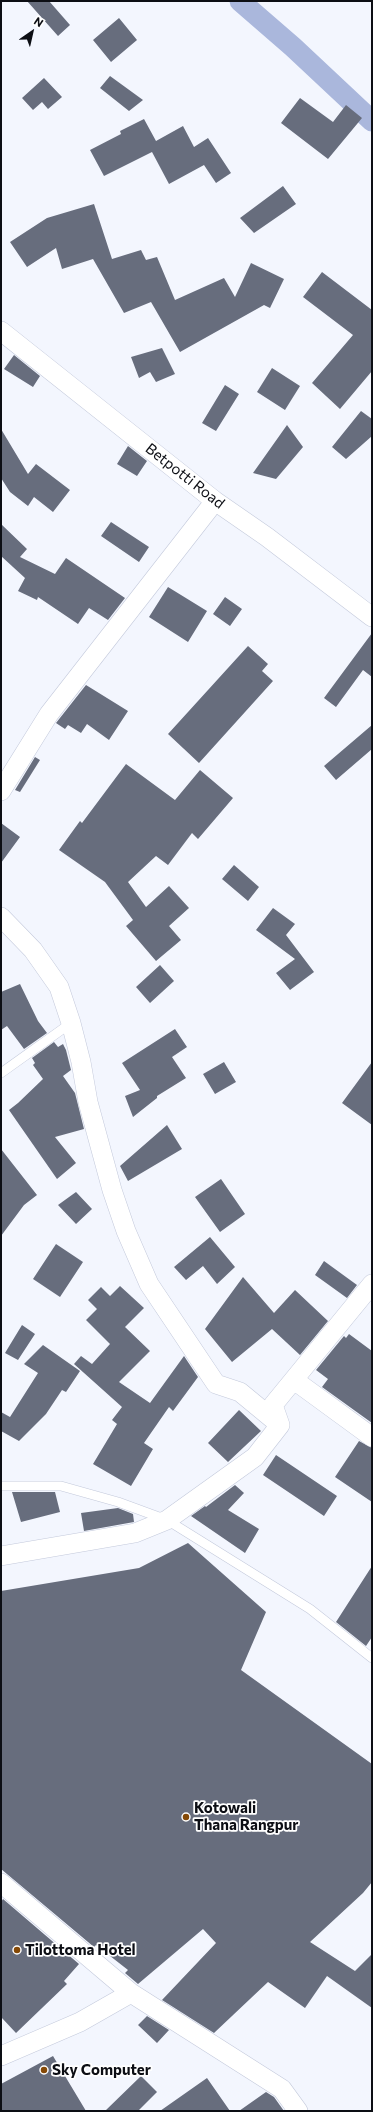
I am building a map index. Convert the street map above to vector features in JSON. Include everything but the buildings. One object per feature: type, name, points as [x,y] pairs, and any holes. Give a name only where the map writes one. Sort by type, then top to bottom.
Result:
[{"type":"street","name":"Betpotti Road","points":[[1,331],[215,501],[267,537],[372,617]]},
{"type":"street","points":[[1,791],[49,714],[215,501]]},
{"type":"street","points":[[1,917],[33,950],[59,987],[71,1023],[98,1141],[126,1231],[149,1284],[216,1384],[240,1392],[280,1425]]},
{"type":"street","points":[[280,1425],[273,1405],[372,1284]]},
{"type":"street","points":[[294,1380],[372,1437]]},
{"type":"street","points":[[1,1556],[134,1533],[167,1520],[255,1457],[280,1425]]},
{"type":"street","points":[[1,1883],[131,1993],[282,2089],[298,2111]]},
{"type":"street","points":[[1,2056],[80,2022],[131,1993]]},
{"type":"lane","points":[[1,1073],[71,1023]]},
{"type":"lane","points":[[1,1486],[61,1486],[118,1502],[167,1520],[310,1609],[372,1658]]},
{"type":"waterway","points":[[240,1],[293,47],[372,121]]},
{"type":"place","name":"Kotowali Thana Rangpur","points":[[186,1817]]},
{"type":"place","name":"Tilottoma Hotel","points":[[17,1950]]},
{"type":"place","name":"Sky Computer","points":[[44,2070]]}]
